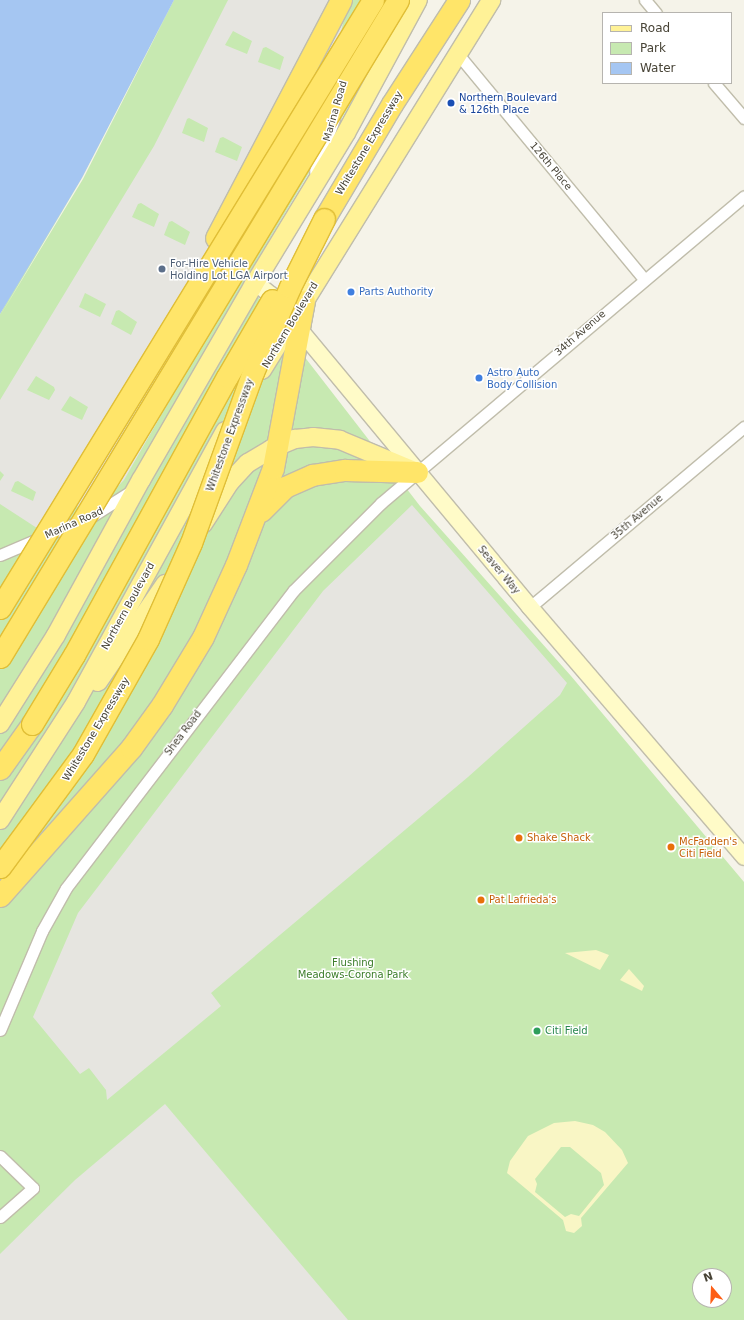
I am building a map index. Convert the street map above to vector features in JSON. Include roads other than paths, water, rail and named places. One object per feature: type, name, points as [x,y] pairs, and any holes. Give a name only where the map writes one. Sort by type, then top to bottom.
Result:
[{"type":"highway","points":[[154,354],[268,144],[342,0]]},
{"type":"highway","points":[[0,608],[154,354],[373,0]]},
{"type":"highway","points":[[0,657],[398,0]]},
{"type":"highway","name":"Whitestone Expressway","points":[[0,867],[83,754],[145,645],[191,543],[256,365],[324,219],[392,104],[459,0]]},
{"type":"highway","points":[[0,769],[71,661],[237,358],[324,219]]},
{"type":"highway","points":[[0,896],[105,778],[147,727],[190,660],[226,588],[255,517],[279,445],[296,324],[304,301]]},
{"type":"highway","points":[[255,517],[285,487],[312,475],[345,470],[417,472]]},
{"type":"main road","points":[[0,724],[59,630],[141,480],[254,286],[346,133],[418,0]]},
{"type":"main road","name":"Northern Boulevard","points":[[304,301],[491,0]]},
{"type":"main road","name":"Seaver Way","points":[[254,286],[268,292],[296,324],[530,607],[744,857]]},
{"type":"main road","name":"Northern Boulevard","points":[[0,820],[18,795],[73,708],[203,470],[296,324]]},
{"type":"main road","points":[[18,795],[136,628],[230,482],[252,461],[279,445],[303,438],[331,438],[360,446],[417,472]]},
{"type":"street","name":"Marina Road","points":[[295,218],[331,127],[362,0]]},
{"type":"street","points":[[645,0],[655,12]]},
{"type":"street","name":"126th Place","points":[[457,53],[644,278]]},
{"type":"street","points":[[715,84],[744,118]]},
{"type":"street","name":"34th Avenue","points":[[417,472],[644,278],[744,196]]},
{"type":"street","name":"35th Avenue","points":[[530,607],[744,428]]},
{"type":"street","name":"Shea Road","points":[[0,1030],[42,931],[66,888],[97,846],[281,606],[350,532],[417,472]]},
{"type":"street","name":"Marina Road","points":[[0,555],[105,510],[124,497],[141,480]]},
{"type":"street","points":[[0,1156],[33,1188],[0,1217]]},
{"type":"water","points":[[0,0],[174,0],[82,178],[0,314]]},
{"type":"place","name":"Northern Boulevard & 126th Place","points":[[451,103]]},
{"type":"place","name":"For-Hire Vehicle Holding Lot LGA Airport","points":[[162,269]]},
{"type":"place","name":"Parts Authority","points":[[351,292]]},
{"type":"place","name":"Astro Auto Body Collision","points":[[479,378]]},
{"type":"place","name":"Shake Shack","points":[[519,838]]},
{"type":"place","name":"McFadden's Citi Field","points":[[671,847]]},
{"type":"place","name":"Pat Lafrieda's","points":[[481,900]]},
{"type":"place","name":"Citi Field","points":[[537,1031]]},
{"type":"park label","name":"Flushing Meadows-Corona Park","points":[[353,968]]}]
